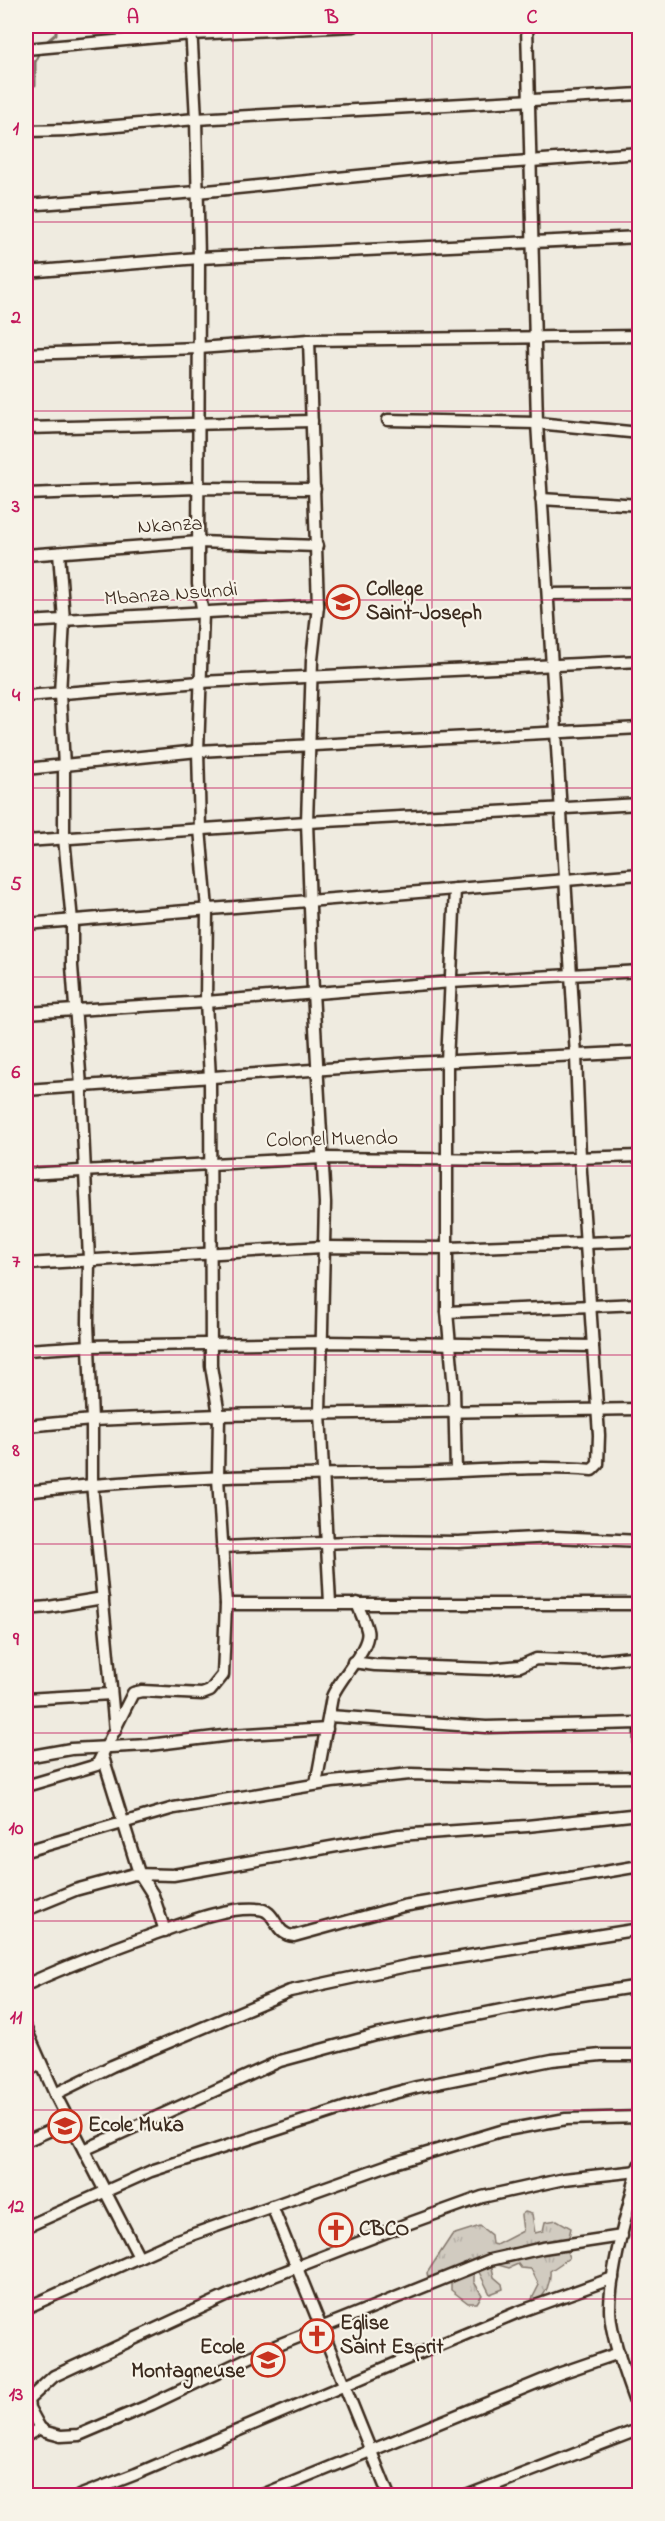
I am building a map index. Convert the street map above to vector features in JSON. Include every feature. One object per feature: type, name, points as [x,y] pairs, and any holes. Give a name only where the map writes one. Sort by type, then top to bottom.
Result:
[{"type":"street","points":[[26,50],[191,30],[354,26]]},
{"type":"street","points":[[26,1492],[92,1484],[218,1478],[550,1466],[592,1470],[598,1464],[597,1408],[537,423],[527,26]]},
{"type":"street","points":[[26,1786],[97,1765],[133,1694],[142,1691],[202,1694],[210,1691],[223,1674],[226,1604],[218,1478],[219,1415],[213,1388],[211,1344],[210,1078],[206,1002],[207,909],[200,829],[198,751],[203,614],[198,584],[197,488],[200,422],[198,258],[196,119],[191,30]]},
{"type":"street","points":[[26,131],[639,94]]},
{"type":"street","points":[[26,206],[530,160],[639,153]]},
{"type":"street","points":[[26,272],[198,258],[639,237]]},
{"type":"street","points":[[26,354],[199,348],[309,340],[639,336]]},
{"type":"street","points":[[309,340],[318,606],[312,660],[307,822],[313,992],[323,1158],[323,1342],[320,1413],[330,1603]]},
{"type":"street","points":[[388,420],[537,423],[639,433]]},
{"type":"street","points":[[26,428],[312,421]]},
{"type":"street","points":[[26,494],[197,488],[315,489]]},
{"type":"street","points":[[541,499],[639,505]]},
{"type":"street","name":"Nkanza","points":[[26,555],[199,543],[317,546]]},
{"type":"street","points":[[59,553],[64,620],[60,694],[64,766],[64,838],[72,921],[72,966],[81,1086],[89,1259],[88,1346],[92,1420],[92,1484],[115,1731]]},
{"type":"street","points":[[548,594],[639,593]]},
{"type":"street","name":"Mbanza Nsundi","points":[[26,622],[318,606]]},
{"type":"street","points":[[26,696],[201,682],[639,661]]},
{"type":"street","points":[[26,769],[198,751],[639,728]]},
{"type":"street","points":[[26,841],[307,822],[639,804]]},
{"type":"street","points":[[26,924],[639,874]]},
{"type":"street","points":[[455,890],[447,1062],[447,1312],[456,1413],[456,1471]]},
{"type":"street","points":[[26,1013],[206,1002],[452,982],[639,971]]},
{"type":"street","points":[[26,1090],[317,1070],[639,1052]]},
{"type":"street","name":"Colonel Muendo","points":[[26,1174],[210,1162],[323,1158],[639,1156]]},
{"type":"street","points":[[26,1264],[89,1259],[211,1255],[323,1246],[448,1248],[639,1241]]},
{"type":"street","points":[[447,1312],[639,1304]]},
{"type":"street","points":[[26,1350],[88,1346],[323,1342],[593,1346]]},
{"type":"street","points":[[26,1426],[92,1420],[219,1415],[639,1409]]},
{"type":"street","points":[[222,1546],[372,1541],[458,1542],[554,1537],[639,1541]]},
{"type":"street","points":[[26,1609],[103,1598]]},
{"type":"street","points":[[226,1604],[357,1602],[639,1604]]},
{"type":"street","points":[[316,1784],[337,1684],[368,1638],[368,1631],[357,1602]]},
{"type":"street","points":[[353,1662],[375,1665],[489,1669],[520,1665],[536,1659],[594,1661],[639,1656]]},
{"type":"street","points":[[26,1699],[111,1694]]},
{"type":"street","points":[[329,1716],[486,1727],[639,1723]]},
{"type":"street","points":[[26,1757],[71,1749],[105,1752],[327,1729]]},
{"type":"street","points":[[639,1731],[639,1800]]},
{"type":"street","points":[[105,1752],[122,1823],[139,1873],[153,1895],[165,1930]]},
{"type":"street","points":[[26,1851],[174,1808],[316,1784],[410,1774],[548,1778],[639,1777]]},
{"type":"street","points":[[26,1910],[75,1890],[139,1873],[173,1875],[399,1835],[537,1825],[639,1814]]},
{"type":"street","points":[[26,1985],[93,1956],[194,1920],[253,1908],[265,1909],[271,1914],[279,1931],[286,1935],[294,1935],[403,1906],[639,1866]]},
{"type":"street","points":[[55,2094],[112,2066],[290,1991],[423,1963],[639,1929]]},
{"type":"street","points":[[84,2150],[280,2061],[376,2035],[562,1998],[639,1986]]},
{"type":"street","points":[[26,2029],[55,2094],[139,2257]]},
{"type":"street","points":[[26,2227],[151,2171],[417,2087],[552,2060],[601,2055],[639,2055]]},
{"type":"street","points":[[26,2071],[41,2064]]},
{"type":"street","points":[[26,2308],[177,2240],[391,2164],[501,2131],[566,2119],[639,2117]]},
{"type":"street","points":[[26,2141],[69,2122]]},
{"type":"street","points":[[622,2236],[543,2248],[490,2260],[261,2352],[152,2404],[79,2435],[61,2436],[40,2428],[29,2408],[27,2398],[54,2376],[248,2286],[482,2197],[564,2179],[639,2168],[613,2278],[610,2311],[619,2353],[639,2416]]},
{"type":"street","points":[[272,2206],[389,2496]]},
{"type":"street","points":[[79,2496],[136,2475],[516,2313],[613,2278]]},
{"type":"street","points":[[260,2496],[558,2374],[619,2353]]},
{"type":"street","points":[[26,2436],[40,2428]]},
{"type":"street","points":[[466,2496],[639,2429]]},
{"type":"green space","points":[[525,2212],[532,2214],[535,2233],[543,2231],[545,2222],[557,2220],[571,2228],[566,2249],[569,2258],[550,2271],[550,2280],[540,2299],[536,2301],[532,2299],[539,2285],[531,2269],[521,2268],[518,2264],[509,2268],[491,2263],[494,2277],[502,2284],[503,2289],[490,2294],[479,2272],[474,2273],[474,2282],[482,2295],[477,2303],[468,2303],[451,2290],[451,2280],[434,2281],[428,2278],[427,2273],[452,2235],[480,2226],[491,2235],[492,2244],[496,2245],[523,2231],[521,2215]]},
{"type":"waterway","points":[[44,44],[56,34],[56,26]]},
{"type":"waterway","points":[[35,85],[35,62],[41,50]]},
{"type":"place","name":"College Saint-Joseph","points":[[343,602]]},
{"type":"place","name":"Ecole Muka","points":[[65,2126]]},
{"type":"place","name":"CBCO","points":[[336,2230]]},
{"type":"place","name":"Eglise Saint Esprit","points":[[317,2336]]},
{"type":"place","name":"Ecole Montagneuse","points":[[268,2360]]}]
